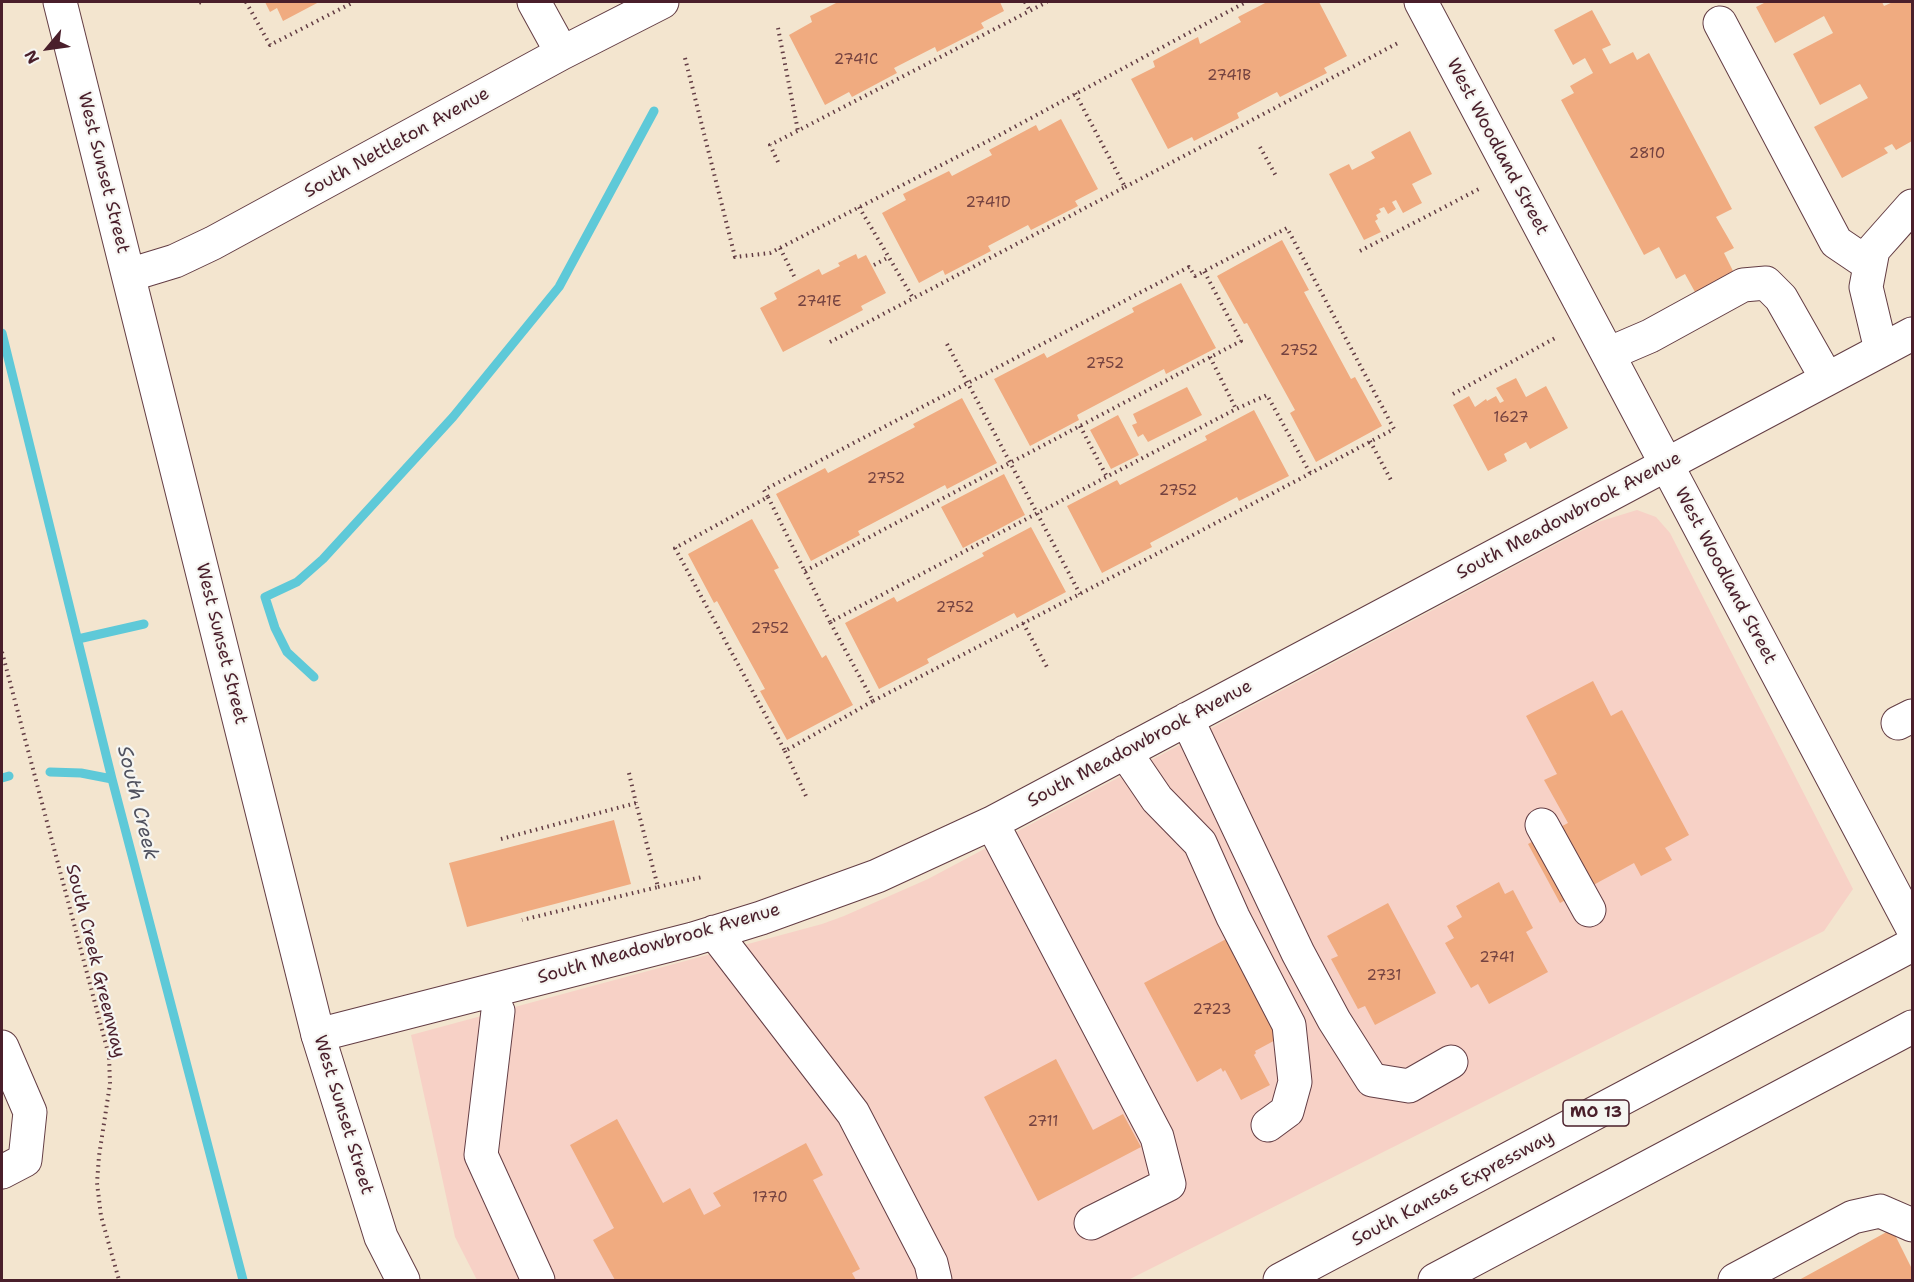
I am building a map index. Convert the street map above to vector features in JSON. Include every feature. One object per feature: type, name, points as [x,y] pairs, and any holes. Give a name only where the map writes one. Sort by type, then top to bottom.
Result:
[{"type":"street","name":"West Sunset Street","points":[[60,2],[318,1035],[381,1237],[403,1281]]},
{"type":"street","points":[[534,2],[562,53]]},
{"type":"street","name":"South Nettleton Avenue","points":[[129,275],[175,261],[213,243],[562,53],[662,2]]},
{"type":"street","name":"West Woodland Street","points":[[1421,2],[1912,927]]},
{"type":"street","points":[[1720,23],[1836,242],[1870,265]]},
{"type":"street","points":[[1881,350],[1866,287],[1873,250],[1912,206]]},
{"type":"street","points":[[1608,354],[1650,336],[1743,285],[1766,283],[1782,298],[1827,379]]},
{"type":"street","name":"South Meadowbrook Avenue","points":[[318,1035],[714,932],[761,918],[877,876],[992,823],[1912,334]]},
{"type":"street","points":[[1187,719],[1298,953],[1334,1020],[1372,1080],[1409,1086],[1450,1062]]},
{"type":"street","points":[[1125,752],[1158,799],[1200,843],[1233,917],[1289,1025],[1295,1082],[1287,1111],[1268,1125]]},
{"type":"street","points":[[992,823],[1157,1137],[1170,1184],[1091,1223]]},
{"type":"street","points":[[1542,825],[1589,910]]},
{"type":"street","points":[[714,932],[853,1113],[931,1263],[935,1281]]},
{"type":"street","name":"South Kansas Expressway","points":[[1280,1281],[1912,945]]},
{"type":"street","points":[[498,1011],[481,1155],[538,1281]]},
{"type":"street","points":[[1435,1281],[1912,1027]]},
{"type":"street","points":[[2,1047],[30,1112],[25,1160],[2,1172]]},
{"type":"street","points":[[1735,1281],[1853,1217],[1880,1211],[1912,1225]]},
{"type":"path","points":[[246,2],[270,45],[354,2]]},
{"type":"path","points":[[1025,2],[1030,10]]},
{"type":"path","points":[[778,162],[770,146],[1047,2]]},
{"type":"path","points":[[685,58],[735,257],[770,253],[1246,2]]},
{"type":"path","points":[[778,28],[798,131]]},
{"type":"path","points":[[830,342],[1398,43]]},
{"type":"path","points":[[1076,93],[1125,187]]},
{"type":"path","points":[[1260,147],[1276,176]]},
{"type":"path","points":[[1360,251],[1479,189]]},
{"type":"path","points":[[859,207],[913,298]]},
{"type":"path","points":[[785,751],[873,701],[1394,429],[1287,228],[1195,276],[1189,267],[764,490],[830,622],[873,701]]},
{"type":"path","points":[[780,248],[795,278]]},
{"type":"path","points":[[874,265],[889,257]]},
{"type":"path","points":[[805,572],[1241,341],[1204,271]]},
{"type":"path","points":[[1453,394],[1557,337]]},
{"type":"path","points":[[947,344],[1080,594]]},
{"type":"path","points":[[1210,357],[1236,409]]},
{"type":"path","points":[[830,622],[1267,394],[1310,473]]},
{"type":"path","points":[[1080,426],[1107,477]]},
{"type":"path","points":[[1370,441],[1392,482]]},
{"type":"path","points":[[768,497],[675,548],[785,751],[806,796]]},
{"type":"path","points":[[1023,623],[1047,667]]},
{"type":"path","name":"South Creek Greenway","points":[[2,652],[109,1056],[110,1084],[97,1183],[101,1216],[119,1281]]},
{"type":"path","points":[[629,773],[658,887]]},
{"type":"path","points":[[501,839],[636,803]]},
{"type":"path","points":[[522,920],[702,877]]},
{"type":"shaded area","points":[[1637,510],[1656,517],[1670,533],[1853,889],[1824,931],[1128,1280],[477,1280],[455,1237],[411,1035],[822,924],[844,916],[928,879],[1598,522]]},
{"type":"building","points":[[265,2],[319,2],[283,21],[277,8],[270,12]]},
{"type":"building","points":[[838,2],[1000,2],[1004,11],[981,23],[984,28],[937,52],[935,47],[894,68],[897,73],[852,97],[849,92],[825,105],[789,35],[812,22],[810,16]]},
{"type":"building","points":[[1267,2],[1319,2],[1347,56],[1324,68],[1327,73],[1280,97],[1277,92],[1237,113],[1239,118],[1194,141],[1192,137],[1168,149],[1131,79],[1155,67],[1153,61],[1198,37],[1200,44],[1241,22],[1238,17]]},
{"type":"building","points":[[1766,2],[1882,2],[1884,6],[1893,2],[1912,2],[1912,141],[1896,150],[1892,144],[1884,148],[1888,153],[1842,178],[1814,127],[1868,98],[1860,84],[1820,105],[1793,54],[1833,33],[1824,16],[1775,43],[1756,7]]},
{"type":"building","points":[[1592,10],[1611,45],[1602,49],[1610,64],[1633,52],[1637,60],[1649,53],[1732,209],[1716,217],[1734,248],[1724,253],[1738,281],[1700,301],[1685,274],[1676,279],[1659,247],[1644,255],[1561,100],[1574,93],[1570,86],[1593,73],[1585,58],[1573,65],[1554,30]]},
{"type":"building","points":[[1061,119],[1098,189],[1075,201],[1078,206],[1031,230],[1028,225],[988,246],[991,251],[945,275],[943,270],[919,283],[882,213],[906,200],[903,194],[949,171],[952,176],[992,155],[989,150],[1036,125],[1039,131]]},
{"type":"building","points":[[1410,131],[1432,174],[1412,184],[1422,203],[1403,213],[1396,200],[1392,202],[1396,209],[1388,214],[1384,207],[1379,209],[1381,212],[1376,215],[1378,219],[1375,221],[1381,232],[1364,240],[1329,174],[1349,164],[1352,170],[1375,158],[1371,152]]},
{"type":"building","points":[[1282,240],[1309,290],[1304,292],[1351,379],[1355,377],[1382,426],[1316,462],[1290,413],[1295,410],[1247,323],[1244,324],[1217,276]]},
{"type":"building","points":[[856,254],[858,259],[866,255],[886,293],[861,306],[863,310],[783,352],[760,308],[777,299],[774,293],[819,269],[822,275],[840,266],[838,263]]},
{"type":"building","points":[[1181,283],[1216,348],[1166,374],[1164,369],[1077,415],[1079,420],[1030,446],[994,379],[1044,353],[1047,358],[1134,312],[1132,308]]},
{"type":"building","points":[[1516,378],[1526,397],[1546,386],[1568,428],[1530,449],[1526,442],[1504,454],[1507,461],[1488,471],[1453,405],[1469,396],[1475,407],[1486,399],[1487,401],[1496,396],[1500,403],[1504,401],[1496,388]]},
{"type":"building","points":[[1187,387],[1202,415],[1148,442],[1143,434],[1138,437],[1132,425],[1137,423],[1133,414]]},
{"type":"building","points":[[962,398],[997,463],[947,489],[945,485],[858,531],[860,535],[811,561],[776,494],[825,468],[828,473],[915,427],[913,424]]},
{"type":"building","points":[[1254,410],[1289,476],[1239,501],[1237,497],[1150,543],[1152,547],[1102,573],[1067,506],[1117,480],[1120,485],[1207,440],[1205,436]]},
{"type":"building","points":[[1118,415],[1139,455],[1111,469],[1090,430]]},
{"type":"building","points":[[1004,474],[1025,515],[963,548],[941,507]]},
{"type":"building","points":[[752,519],[779,568],[774,570],[822,658],[826,655],[853,705],[787,740],[760,691],[765,689],[717,601],[714,603],[688,554]]},
{"type":"building","points":[[1031,527],[1066,592],[1017,618],[1014,613],[927,659],[929,663],[879,689],[845,623],[894,597],[897,602],[984,556],[982,553]]},
{"type":"building","points":[[1593,681],[1611,716],[1622,710],[1689,835],[1665,848],[1672,860],[1641,876],[1634,863],[1560,903],[1528,844],[1568,823],[1544,780],[1557,774],[1526,716]]},
{"type":"building","points":[[614,820],[631,884],[467,927],[449,863]]},
{"type":"building","points":[[1499,882],[1505,894],[1513,890],[1533,928],[1526,932],[1548,972],[1489,1004],[1478,984],[1471,988],[1445,943],[1454,938],[1447,926],[1462,917],[1456,906]]},
{"type":"building","points":[[1388,903],[1436,993],[1375,1025],[1365,1006],[1358,1009],[1331,959],[1338,956],[1327,936]]},
{"type":"building","points":[[1228,938],[1281,1037],[1255,1051],[1254,1055],[1270,1085],[1241,1100],[1225,1070],[1223,1072],[1221,1068],[1197,1082],[1144,983]]},
{"type":"building","points":[[1056,1059],[1093,1130],[1123,1114],[1141,1147],[1038,1201],[984,1097]]},
{"type":"building","points":[[617,1119],[663,1203],[690,1188],[704,1215],[721,1206],[713,1193],[806,1143],[823,1175],[813,1180],[860,1269],[852,1273],[856,1280],[615,1280],[593,1240],[614,1228],[570,1145]]},
{"type":"building","points":[[1892,1229],[1912,1269],[1912,1280],[1799,1280]]},
{"type":"waterway","points":[[314,677],[287,652],[275,628],[265,597],[297,582],[323,559],[453,417],[559,287],[654,111]]},
{"type":"waterway","name":"South Creek","points":[[2,333],[112,779],[243,1280]]},
{"type":"waterway","points":[[78,639],[144,624]]},
{"type":"waterway","points":[[50,772],[81,773],[112,779]]},
{"type":"waterway","points":[[2,778],[9,776]]}]
